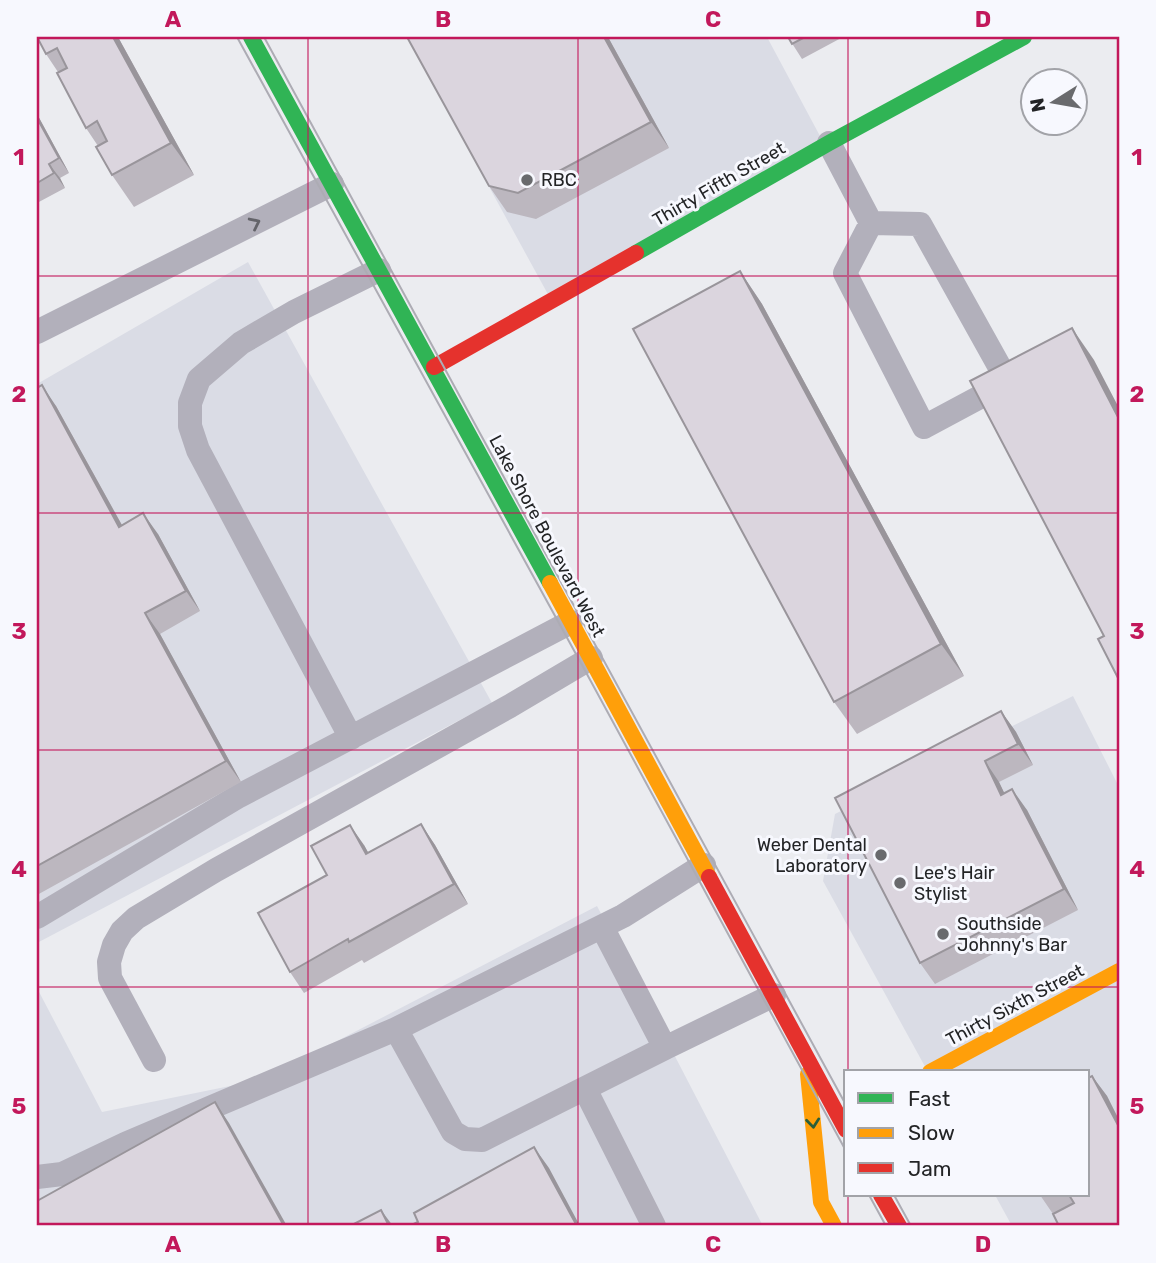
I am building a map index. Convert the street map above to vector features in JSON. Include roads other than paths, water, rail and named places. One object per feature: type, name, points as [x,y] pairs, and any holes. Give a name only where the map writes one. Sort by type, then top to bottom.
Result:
[{"type":"main road","name":"Lake Shore Boulevard West","points":[[251,37],[844,1126]]},
{"type":"main road","name":"Thirty Fifth Street","points":[[433,367],[829,143],[1024,37]]},
{"type":"main road","name":"Thirty Sixth Street","points":[[934,1070],[1119,971]]},
{"type":"main road","name":"Lake Shore Boulevard West","points":[[806,1055],[821,1202],[834,1226]]},
{"type":"main road","points":[[882,1196],[899,1226]]},
{"type":"lane","points":[[829,143],[871,223]]},
{"type":"lane","points":[[37,332],[332,184]]},
{"type":"lane","points":[[871,223],[920,224],[1008,382],[924,427],[845,272],[871,223]]},
{"type":"lane","points":[[351,738],[198,450],[190,426],[190,403],[199,379],[241,343],[294,312],[379,270]]},
{"type":"lane","points":[[37,917],[239,796],[571,622]]},
{"type":"lane","points":[[154,1060],[110,978],[109,962],[114,945],[122,931],[136,918],[591,658]]},
{"type":"lane","points":[[37,1177],[62,1174],[125,1144],[396,1029],[623,916],[704,865]]},
{"type":"lane","points":[[602,927],[665,1048]]},
{"type":"lane","points":[[396,1029],[453,1132],[465,1139],[482,1140],[774,995]]},
{"type":"lane","points":[[584,1089],[654,1226]]},
{"type":"tram line","points":[[237,37],[844,1147]]},
{"type":"tram line","points":[[264,37],[844,1101]]},
{"type":"tram line","points":[[870,1196],[886,1226]]},
{"type":"tram line","points":[[895,1196],[911,1226]]},
{"type":"place","name":"RBC","points":[[527,180]]},
{"type":"place","name":"Weber Dental Laboratory","points":[[881,855]]},
{"type":"place","name":"Lee's Hair Stylist","points":[[900,883]]},
{"type":"place","name":"Southside Johnny's Bar","points":[[943,934]]}]
